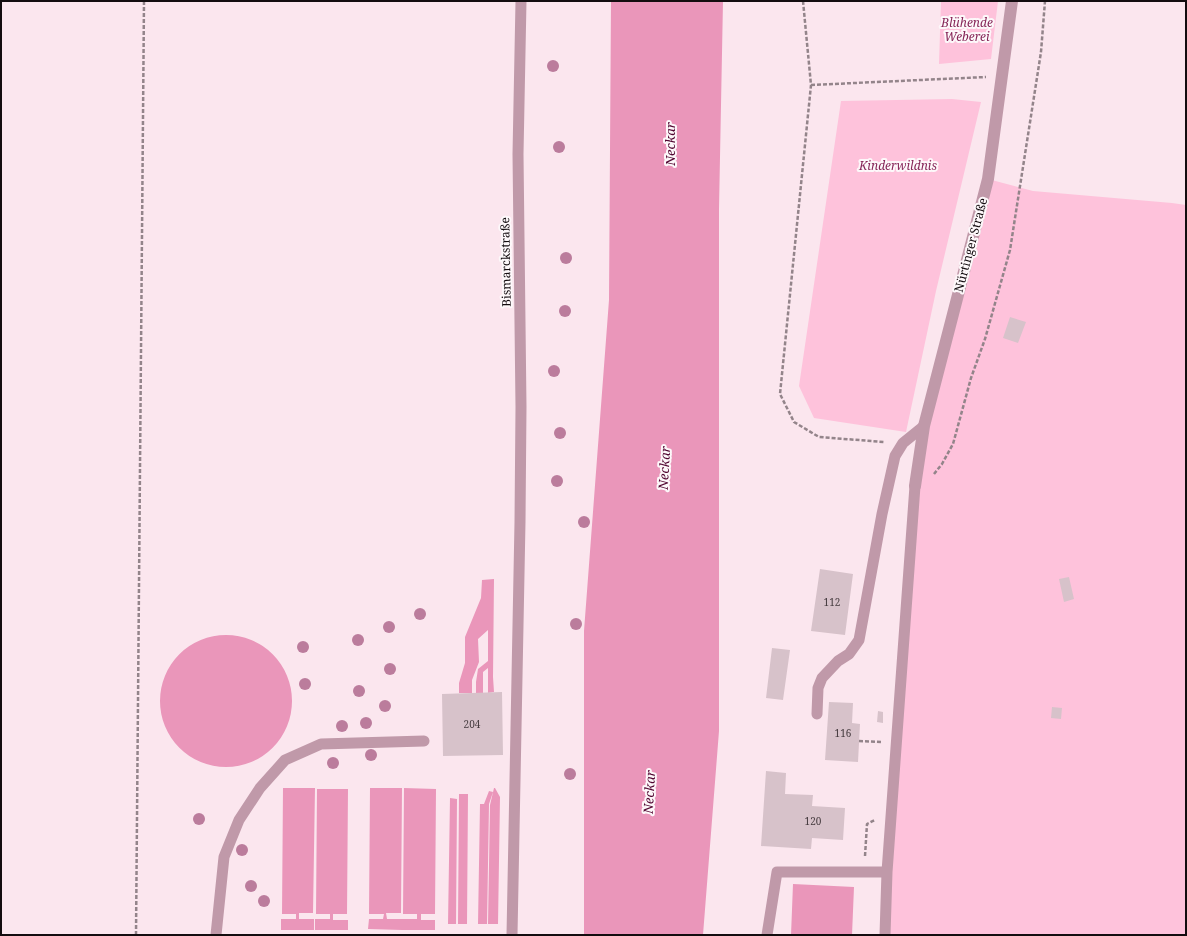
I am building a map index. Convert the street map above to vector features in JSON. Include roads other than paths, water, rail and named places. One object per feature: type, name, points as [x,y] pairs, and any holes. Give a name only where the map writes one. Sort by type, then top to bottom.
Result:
[{"type":"street","name":"Nürtinger Straße","points":[[915,486],[924,426],[988,179],[1012,1]]},
{"type":"lane","name":"Bismarckstraße","points":[[512,935],[520,522],[521,407],[518,154],[521,1]]},
{"type":"lane","points":[[817,714],[818,688],[822,678],[838,661],[849,654],[859,640],[891,469],[895,456],[903,443],[924,426]]},
{"type":"lane","points":[[885,935],[887,872],[915,486]]},
{"type":"lane","points":[[216,935],[224,856],[239,820],[260,788],[285,760],[321,744],[424,741]]},
{"type":"lane","points":[[767,935],[777,872],[887,872]]},
{"type":"water","name":"Neckar","points":[[611,1],[723,1],[719,209],[719,731],[703,935],[584,935],[584,631],[609,300]]},
{"type":"water","points":[[494,579],[494,692],[488,693],[488,668],[483,672],[483,693],[476,693],[478,669],[488,661],[488,630],[478,639],[479,662],[472,680],[472,693],[459,693],[459,683],[465,663],[465,637],[481,598],[482,580]]},
{"type":"water","points":[[232,635],[251,640],[263,646],[273,654],[281,664],[287,676],[291,688],[291,714],[287,726],[281,738],[273,748],[263,756],[251,762],[239,766],[220,767],[201,762],[189,756],[179,748],[171,738],[165,726],[161,714],[160,695],[165,676],[171,664],[179,654],[189,646],[201,640],[213,636]]},
{"type":"water","points":[[283,788],[315,788],[313,913],[299,913],[299,919],[314,919],[314,930],[281,930],[281,919],[296,919],[296,914],[282,914]]},
{"type":"water","points":[[370,788],[402,788],[401,913],[386,913],[387,919],[402,919],[402,930],[368,929],[369,919],[383,919],[384,914],[369,914]]},
{"type":"water","points":[[404,788],[436,789],[435,914],[421,914],[421,920],[435,920],[435,930],[402,930],[402,919],[417,919],[417,914],[403,914]]},
{"type":"water","points":[[494,788],[500,797],[498,924],[488,924],[490,805]]},
{"type":"water","points":[[317,789],[348,789],[347,914],[333,914],[333,920],[348,920],[348,930],[315,930],[315,919],[330,919],[330,914],[316,914]]},
{"type":"water","points":[[489,791],[493,792],[489,804],[487,924],[478,924],[480,804],[484,804]]},
{"type":"water","points":[[459,794],[468,794],[467,924],[458,924]]},
{"type":"water","points":[[450,798],[457,799],[456,924],[448,924]]},
{"type":"water","points":[[793,884],[854,887],[852,935],[791,935]]},
{"type":"park label","name":"Blühende Weberei","points":[[967,30]]},
{"type":"park label","name":"Kinderwildnis","points":[[898,166]]}]
